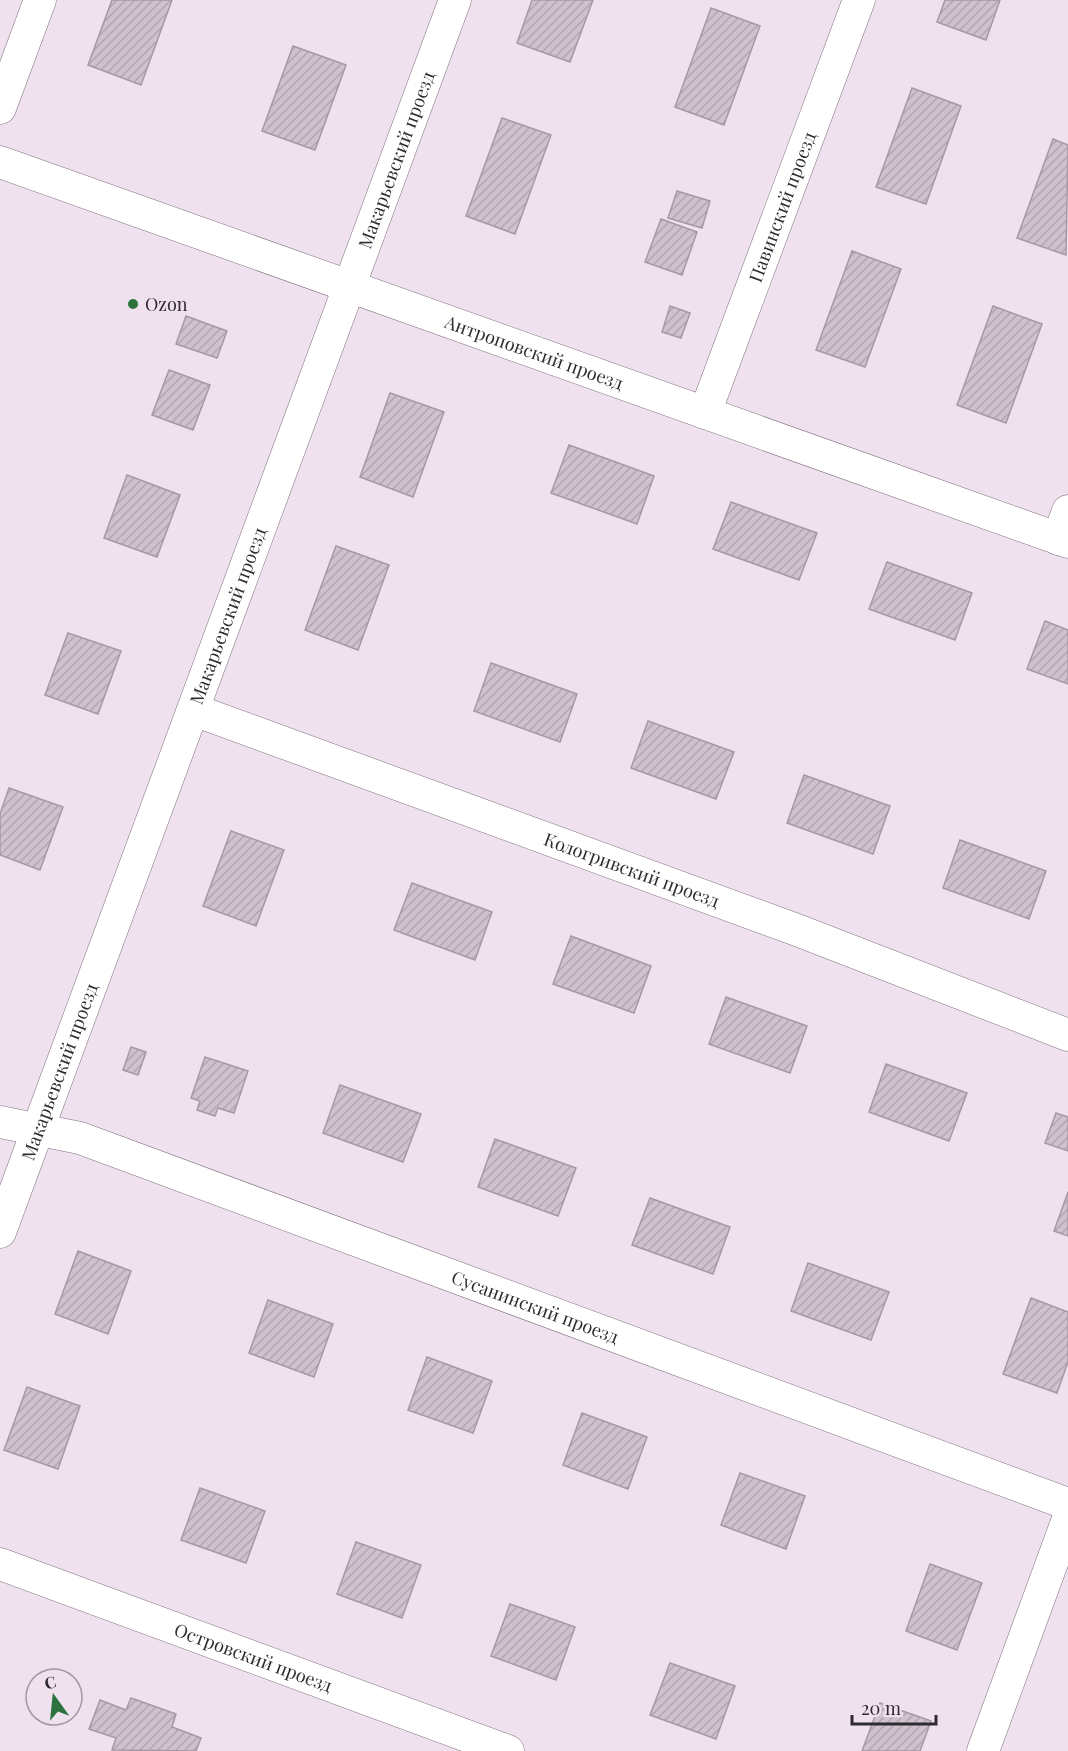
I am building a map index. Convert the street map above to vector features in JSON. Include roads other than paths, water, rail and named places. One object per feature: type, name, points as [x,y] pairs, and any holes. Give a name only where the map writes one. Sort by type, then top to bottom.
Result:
[{"type":"street","points":[[0,108],[40,0]]},
{"type":"street","name":"Макарьевский проезд","points":[[0,1232],[455,0]]},
{"type":"street","name":"Павинский проезд","points":[[705,413],[859,0]]},
{"type":"street","name":"Антроповский проезд","points":[[0,162],[705,413],[1065,530]]},
{"type":"street","name":"Кологривский проезд","points":[[194,710],[797,930],[1068,1035]]},
{"type":"street","name":"Сусанинский проезд","points":[[0,1122],[80,1138],[1068,1504]]},
{"type":"street","points":[[983,1751],[1068,1519]]},
{"type":"street","name":"Островский проезд","points":[[0,1564],[508,1751]]},
{"type":"place","name":"Ozon","points":[[133,304]]}]
